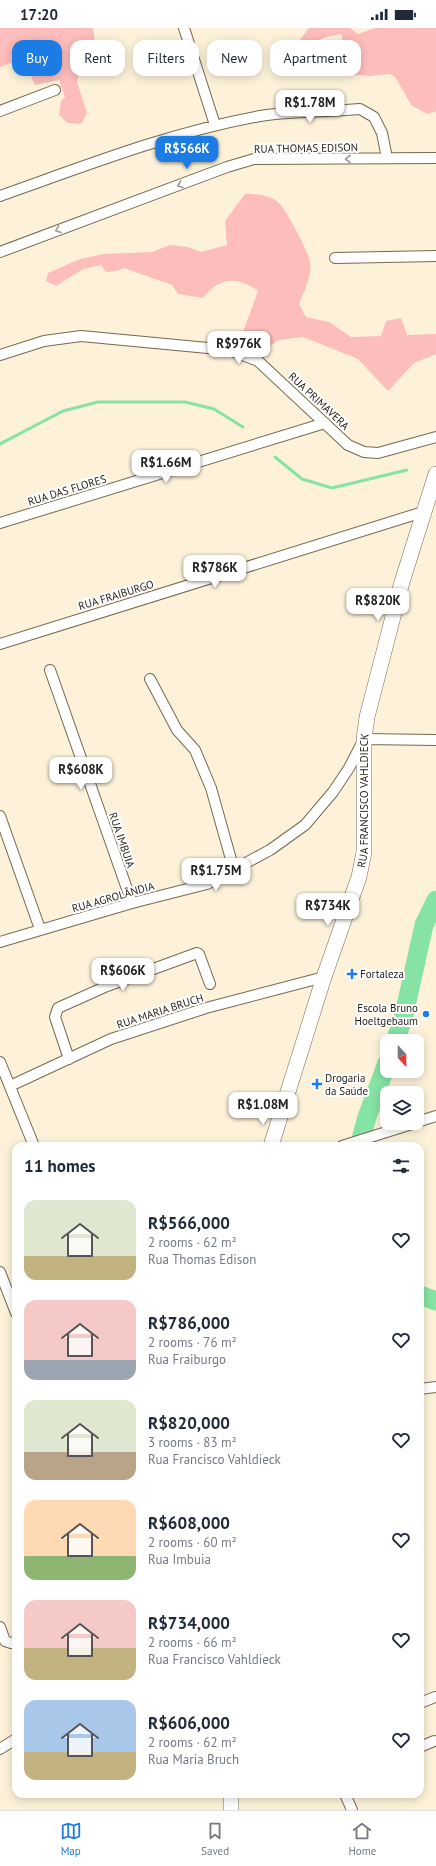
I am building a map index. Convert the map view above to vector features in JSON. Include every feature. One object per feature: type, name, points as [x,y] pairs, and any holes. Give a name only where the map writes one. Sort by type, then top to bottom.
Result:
[{"type":"main road","name":"RUA FRANCISCO VAHLDIECK","points":[[272,1142],[324,977],[359,877],[364,852],[364,739],[367,717],[402,582],[436,474]]},
{"type":"main road","points":[[231,1798],[231,1810]]},
{"type":"street","points":[[184,28],[215,125]]},
{"type":"street","points":[[0,111],[55,90]]},
{"type":"street","points":[[0,196],[98,161],[215,125],[262,116],[360,109],[374,117],[382,133],[387,158]]},
{"type":"street","name":"RUA THOMAS EDISON","points":[[0,252],[227,167],[254,159],[436,158]]},
{"type":"street","points":[[335,258],[436,256]]},
{"type":"street","name":"RUA PRIMAVERA","points":[[0,355],[44,341],[81,336],[229,350],[258,361],[348,445],[364,452],[378,453],[436,436]]},
{"type":"street","name":"RUA DAS FLORES","points":[[0,523],[325,423]]},
{"type":"street","name":"RUA FRAIBURGO","points":[[0,644],[423,512]]},
{"type":"street","name":"RUA IMBUIA","points":[[50,670],[132,904]]},
{"type":"street","points":[[150,679],[178,730],[195,750],[210,788],[234,870]]},
{"type":"street","points":[[364,739],[436,740]]},
{"type":"street","name":"RUA AGROLÂNDIA","points":[[0,942],[40,929],[207,884],[270,850],[305,825],[337,786],[349,768],[364,739]]},
{"type":"street","points":[[0,816],[40,929]]},
{"type":"street","points":[[69,1059],[55,1017],[58,1008],[107,986],[197,953],[199,954],[210,984]]},
{"type":"street","name":"RUA MARIA BRUCH","points":[[10,1086],[111,1040],[206,1008],[324,977]]},
{"type":"street","points":[[0,1062],[32,1142]]},
{"type":"street","points":[[424,1120],[436,1116]]},
{"type":"street","points":[[355,1142],[394,1130]]},
{"type":"street","points":[[0,1272],[12,1303]]},
{"type":"street","points":[[424,1388],[436,1387]]},
{"type":"street","points":[[0,1627],[5,1641],[12,1643]]},
{"type":"street","points":[[424,1701],[435,1697]]},
{"type":"street","points":[[424,1745],[434,1741]]},
{"type":"street","points":[[0,1749],[12,1742]]},
{"type":"street","points":[[347,1798],[352,1810]]},
{"type":"shaded area","points":[[0,28],[93,28],[94,40],[70,40],[70,76],[79,76],[77,82],[87,113],[81,124],[68,123],[59,115],[61,101],[65,97],[59,80],[35,85],[31,76],[62,76],[62,40],[12,40],[12,63],[0,67]]},
{"type":"shaded area","points":[[309,28],[350,28],[358,34],[375,28],[436,28],[436,111],[428,114],[412,106],[395,77],[389,74],[361,75],[361,40],[342,40],[342,34],[326,37],[320,40],[300,40]]},
{"type":"shaded area","points":[[245,194],[258,194],[274,199],[278,202],[282,206],[301,240],[310,262],[309,278],[299,304],[306,317],[329,322],[351,337],[381,336],[386,321],[401,318],[407,335],[436,334],[436,354],[414,363],[388,391],[358,359],[303,337],[278,340],[265,350],[239,343],[258,291],[242,283],[228,281],[222,283],[215,286],[203,298],[178,294],[172,285],[124,268],[106,272],[101,265],[83,269],[56,286],[46,281],[48,273],[80,259],[104,254],[152,252],[170,245],[187,247],[201,252],[227,245],[225,221]]},
{"type":"waterway","points":[[0,444],[63,411],[98,402],[185,402],[214,409],[243,427]]},
{"type":"waterway","points":[[275,457],[302,479],[332,488],[407,470]]},
{"type":"waterway","points":[[398,1034],[403,1019],[424,925],[436,900]]},
{"type":"waterway","points":[[360,1142],[367,1117],[381,1078]]},
{"type":"waterway","points":[[424,1296],[436,1301]]},
{"type":"place","name":"Fortaleza","points":[[352,974]]},
{"type":"place","name":"Escola Bruno Hoeltgebaum","points":[[426,1014]]},
{"type":"place","name":"Drogaria da Saúde","points":[[317,1084]]}]
